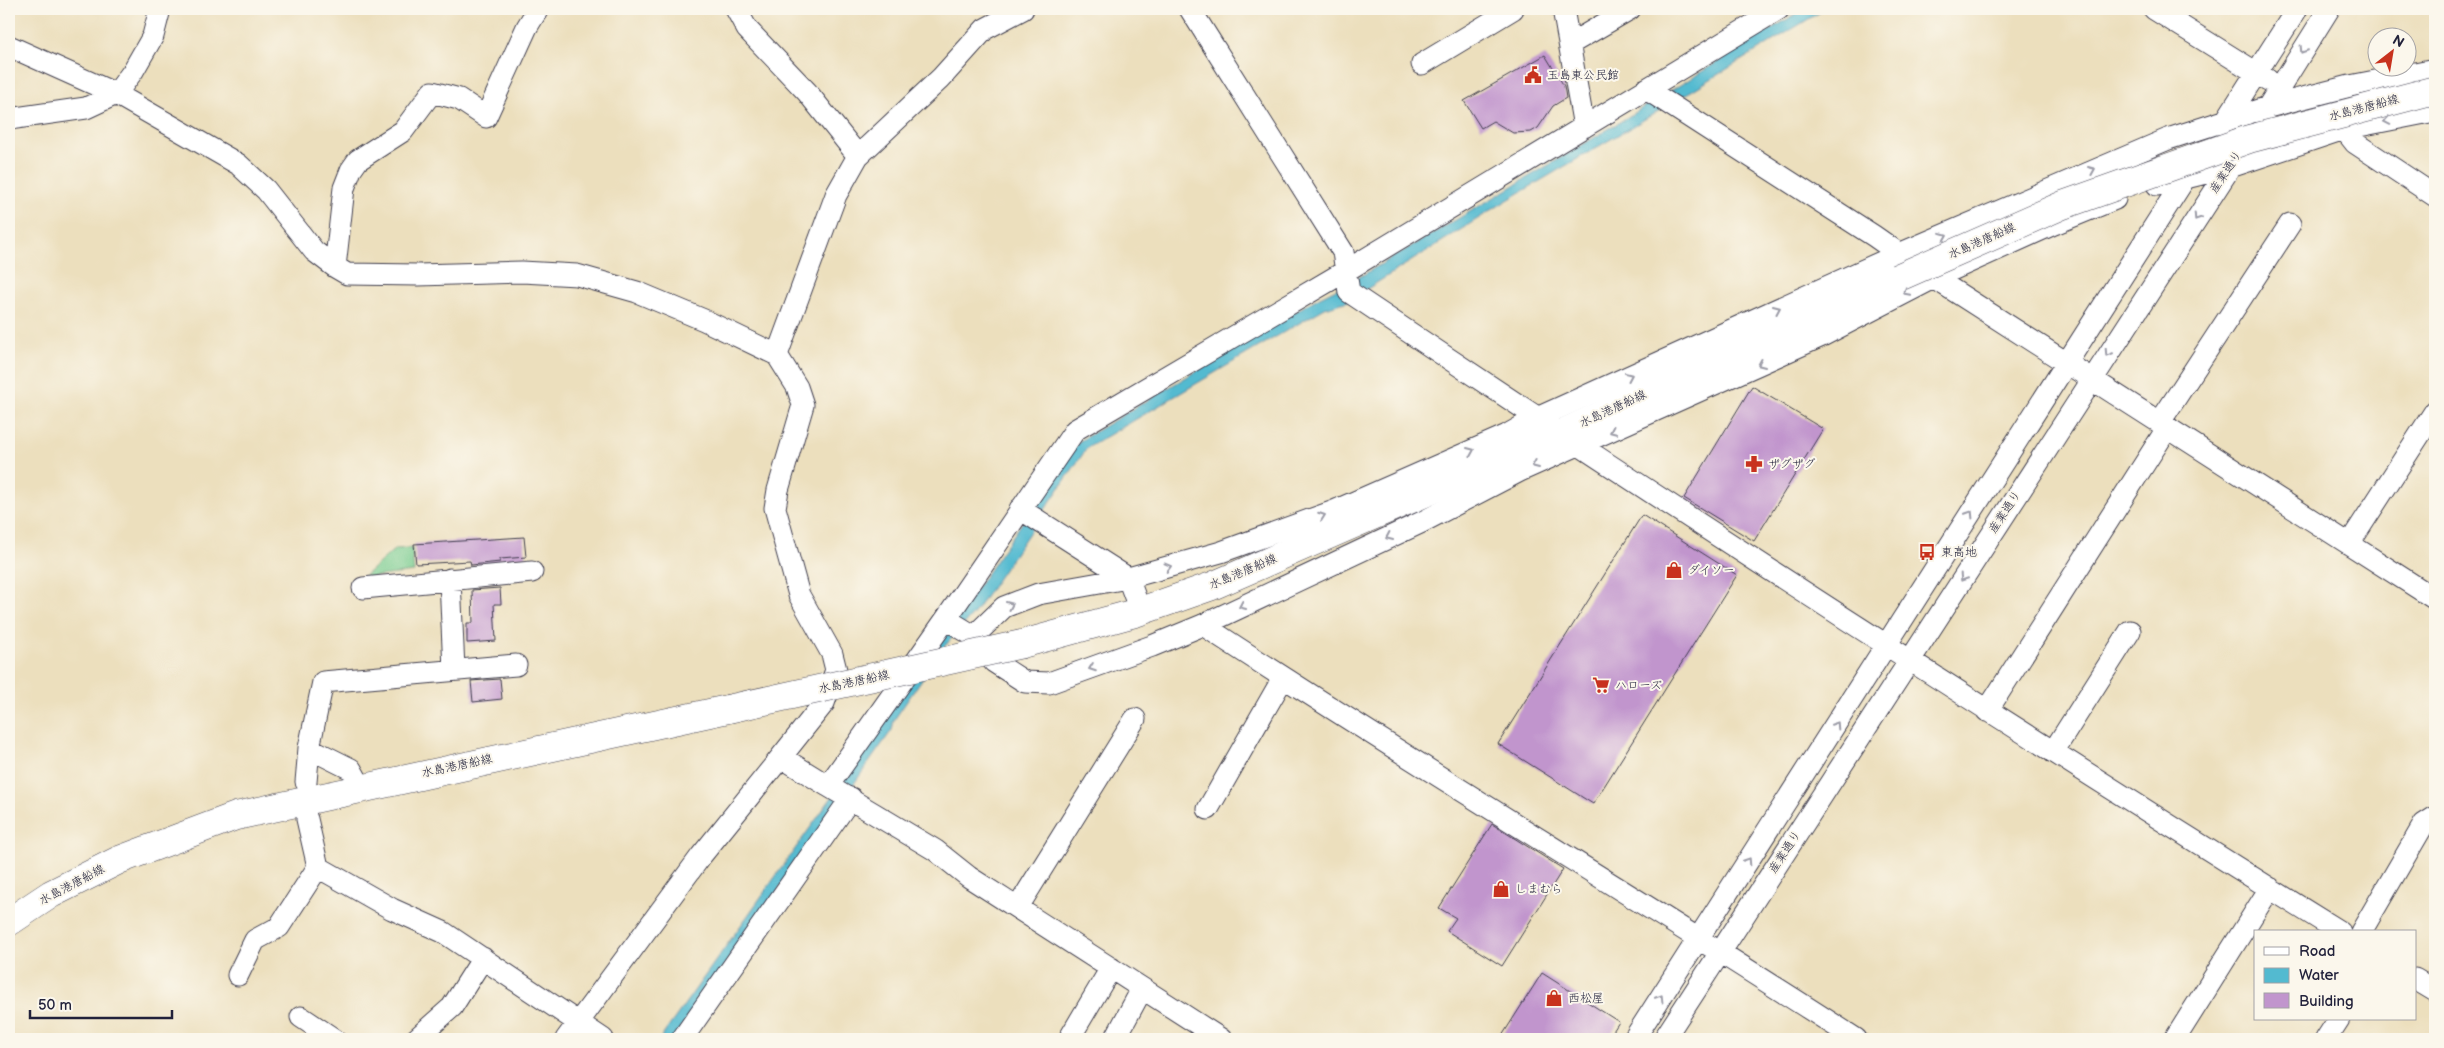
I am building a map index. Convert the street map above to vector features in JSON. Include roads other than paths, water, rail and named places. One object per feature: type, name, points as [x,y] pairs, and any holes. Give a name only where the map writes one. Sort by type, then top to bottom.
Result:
[{"type":"main road","name":"水島港唐船線","points":[[9,922],[51,894],[119,860],[177,836],[236,816],[361,787],[1022,644],[1135,613],[1212,586],[1570,440],[1898,266],[2249,139],[2435,90]]},
{"type":"street","points":[[9,119],[86,108],[116,94],[133,71],[153,36],[160,9]]},
{"type":"street","points":[[334,267],[346,178],[358,160],[403,131],[432,92],[459,99],[486,117],[527,27],[538,9]]},
{"type":"street","points":[[736,9],[746,29],[807,92],[858,156]]},
{"type":"street","points":[[777,354],[836,195],[858,156],[942,78],[985,30],[1023,9]]},
{"type":"street","points":[[1190,9],[1342,252],[1349,292],[1570,440],[1987,711],[2337,930]]},
{"type":"street","points":[[1422,64],[1512,9]]},
{"type":"street","points":[[1563,9],[1584,127]]},
{"type":"street","points":[[1570,44],[1630,9]]},
{"type":"street","points":[[828,786],[946,619],[1075,430],[1344,272],[1779,9]]},
{"type":"street","points":[[2154,9],[2344,129],[2355,143],[2435,196]]},
{"type":"street","points":[[1634,1039],[1887,646],[2185,176],[2226,120],[2297,9]]},
{"type":"street","name":"産業通り","points":[[1664,1039],[1910,661],[2091,378],[2230,167],[2328,9]]},
{"type":"street","points":[[9,46],[116,94],[238,164],[266,190],[314,251],[334,267],[347,274],[418,275],[522,272],[577,275],[637,292],[704,320],[777,354],[796,387],[803,405],[778,490],[775,508],[799,595],[832,654],[836,670],[824,703],[701,856],[566,1039]]},
{"type":"street","points":[[974,636],[1004,607],[1038,594],[1132,588],[1221,552],[1334,511],[1507,435],[1537,418],[1898,266],[2168,139],[2298,99],[2435,69]]},
{"type":"street","points":[[1646,89],[1874,236],[1898,266],[1934,278],[2349,544],[2433,593]]},
{"type":"street","points":[[946,619],[974,636],[994,662],[1025,682],[1048,683],[1149,637],[1203,625],[1422,522],[1520,471],[1570,440],[1822,336],[1934,278],[2128,193],[2185,176],[2230,167],[2344,129],[2435,111]]},
{"type":"street","points":[[1987,711],[2290,224]]},
{"type":"street","points":[[2349,544],[2435,411]]},
{"type":"street","points":[[1020,509],[1132,588]]},
{"type":"street","points":[[363,588],[532,572]]},
{"type":"street","points":[[450,579],[454,670]]},
{"type":"street","points":[[1203,625],[1283,678],[1720,951],[1856,1039]]},
{"type":"street","points":[[2053,752],[2130,631]]},
{"type":"street","points":[[306,782],[309,748],[324,682],[516,664]]},
{"type":"street","points":[[1208,809],[1283,678]]},
{"type":"street","points":[[1018,907],[1135,719]]},
{"type":"street","points":[[309,748],[351,768],[361,787]]},
{"type":"street","points":[[781,757],[934,850],[969,877],[1221,1039]]},
{"type":"street","points":[[682,1039],[851,798]]},
{"type":"street","points":[[2362,930],[2424,824],[2435,817]]},
{"type":"street","points":[[238,975],[255,940],[279,926],[318,867],[307,819]]},
{"type":"street","points":[[318,867],[392,909],[442,932],[579,1021],[603,1039]]},
{"type":"street","points":[[2175,1039],[2270,888]]},
{"type":"street","points":[[416,1039],[452,1006],[483,958]]},
{"type":"street","points":[[1069,1039],[1111,968]]},
{"type":"street","points":[[2416,980],[2435,991]]},
{"type":"street","points":[[1115,1039],[1142,988]]},
{"type":"street","points":[[301,1017],[334,1039]]},
{"type":"street","points":[[2326,1039],[2338,1020]]},
{"type":"water","points":[[1804,9],[1825,9],[1662,109],[1506,201],[1348,301],[1325,308],[1087,448],[975,612],[944,647],[894,720],[892,730],[673,1039],[660,1039],[832,797],[845,785],[844,778],[1024,520],[1036,509],[1078,442],[1318,298],[1356,279],[1574,150]]},
{"type":"place","name":"玉島東公民館","points":[[1533,75]]},
{"type":"place","name":"ザグザグ","points":[[1754,464]]},
{"type":"place","name":"東高地","points":[[1927,552]]},
{"type":"place","name":"ダイソー","points":[[1674,570]]},
{"type":"place","name":"ハローズ","points":[[1601,685]]},
{"type":"place","name":"しまむら","points":[[1501,889]]},
{"type":"place","name":"西松屋","points":[[1554,998]]}]
